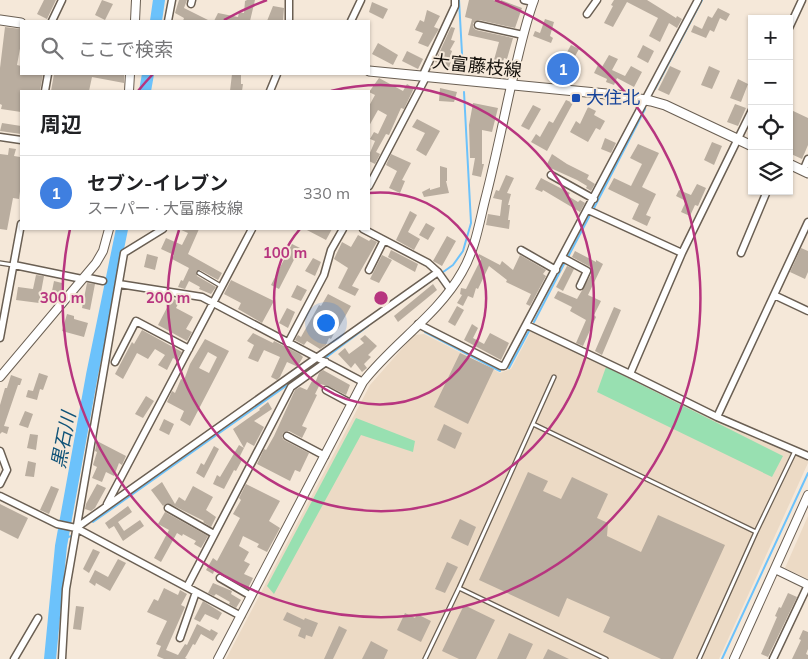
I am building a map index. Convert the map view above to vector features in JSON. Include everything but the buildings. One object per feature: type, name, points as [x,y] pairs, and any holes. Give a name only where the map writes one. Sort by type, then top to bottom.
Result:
[{"type":"main road","points":[[0,22],[20,23]]},
{"type":"main road","name":"大富藤枝線","points":[[370,72],[617,95],[646,100],[678,111],[748,144]]},
{"type":"main road","points":[[793,166],[805,172]]},
{"type":"street","points":[[52,20],[62,0]]},
{"type":"street","points":[[134,20],[136,0]]},
{"type":"street","points":[[168,20],[172,0]]},
{"type":"street","points":[[289,0],[289,20]]},
{"type":"street","points":[[351,20],[361,0]]},
{"type":"street","points":[[370,184],[424,77],[455,6],[455,0]]},
{"type":"street","points":[[218,659],[363,382],[374,368],[450,289],[462,272],[474,244],[523,35],[533,1],[524,0]]},
{"type":"street","points":[[588,14],[596,0]]},
{"type":"street","points":[[418,324],[504,366],[563,258],[698,0]]},
{"type":"street","points":[[793,19],[802,0]]},
{"type":"street","points":[[478,25],[523,35]]},
{"type":"street","points":[[45,90],[48,75]]},
{"type":"street","points":[[129,90],[130,75]]},
{"type":"street","points":[[270,90],[277,75]]},
{"type":"street","points":[[630,374],[682,253],[748,119]]},
{"type":"street","points":[[0,137],[20,140]]},
{"type":"street","points":[[805,172],[808,159]]},
{"type":"street","points":[[551,175],[594,199]]},
{"type":"street","points":[[741,253],[765,195]]},
{"type":"street","points":[[588,210],[682,253]]},
{"type":"street","points":[[717,417],[808,222]]},
{"type":"street","points":[[0,338],[20,230]]},
{"type":"street","points":[[0,377],[96,263],[103,250],[109,230]]},
{"type":"street","points":[[62,659],[66,589],[124,254],[161,230]]},
{"type":"street","points":[[105,507],[251,230]]},
{"type":"street","points":[[288,343],[324,275],[331,250],[342,230]]},
{"type":"street","points":[[365,230],[428,263],[440,274],[450,289]]},
{"type":"street","points":[[369,270],[384,240]]},
{"type":"street","points":[[520,250],[556,270]]},
{"type":"street","points":[[563,258],[587,271],[580,286]]},
{"type":"street","points":[[14,265],[103,281]]},
{"type":"street","points":[[76,528],[321,360],[440,274]]},
{"type":"street","points":[[119,284],[202,297],[363,382]]},
{"type":"street","points":[[774,295],[808,311]]},
{"type":"street","points":[[115,362],[136,322],[189,349]]},
{"type":"street","points":[[527,325],[717,417],[808,456]]},
{"type":"street","points":[[187,587],[291,387],[321,360]]},
{"type":"street","points":[[326,390],[352,404]]},
{"type":"street","points":[[288,436],[324,456]]},
{"type":"street","points":[[0,452],[7,470],[0,484]]},
{"type":"street","points":[[734,659],[808,495]]},
{"type":"street","points":[[0,496],[57,524],[76,528],[241,616]]},
{"type":"street","points":[[168,508],[214,534]]},
{"type":"street","points":[[773,659],[808,585],[775,569]]},
{"type":"street","points":[[220,578],[251,596]]},
{"type":"street","points":[[180,638],[196,592]]},
{"type":"street","points":[[14,659],[38,618]]},
{"type":"lane","points":[[0,263],[14,265]]},
{"type":"lane","points":[[199,273],[222,286]]},
{"type":"lane","points":[[425,659],[554,377]]},
{"type":"lane","points":[[533,424],[756,532]]},
{"type":"lane","points":[[699,659],[795,451]]},
{"type":"lane","points":[[459,588],[606,659]]},
{"type":"shaded area","points":[[531,331],[808,460],[719,659],[226,659],[370,385],[414,335],[424,334],[500,373],[511,369]]},
{"type":"shaded area","points":[[808,516],[808,579],[785,568]]},
{"type":"green space","points":[[606,367],[783,456],[772,477],[597,392]]},
{"type":"green space","points":[[356,418],[415,441],[413,452],[361,435],[274,594],[267,586]]},
{"type":"waterway","name":"黒石川","points":[[156,20],[159,0]]},
{"type":"waterway","points":[[459,0],[463,71]]},
{"type":"waterway","points":[[655,89],[702,0]]},
{"type":"waterway","name":"黒石川","points":[[145,90],[148,75]]},
{"type":"waterway","points":[[384,314],[453,265],[463,251],[471,223],[464,92]]},
{"type":"waterway","points":[[594,208],[645,109]]},
{"type":"waterway","points":[[568,257],[590,215]]},
{"type":"waterway","name":"黒石川","points":[[50,659],[61,546],[92,375],[122,230]]},
{"type":"waterway","points":[[534,322],[564,264]]},
{"type":"waterway","points":[[324,359],[368,326]]},
{"type":"waterway","points":[[509,368],[529,331]]},
{"type":"waterway","points":[[425,332],[500,371]]},
{"type":"waterway","points":[[93,522],[320,362]]},
{"type":"waterway","points":[[722,659],[808,473]]},
{"type":"waterway","name":"黒石川","points":[[61,546],[68,537],[72,536]]},
{"type":"place","name":"セブン-イレブン","points":[[563,69]]},
{"type":"place","name":"大住北","points":[[576,98]]}]
